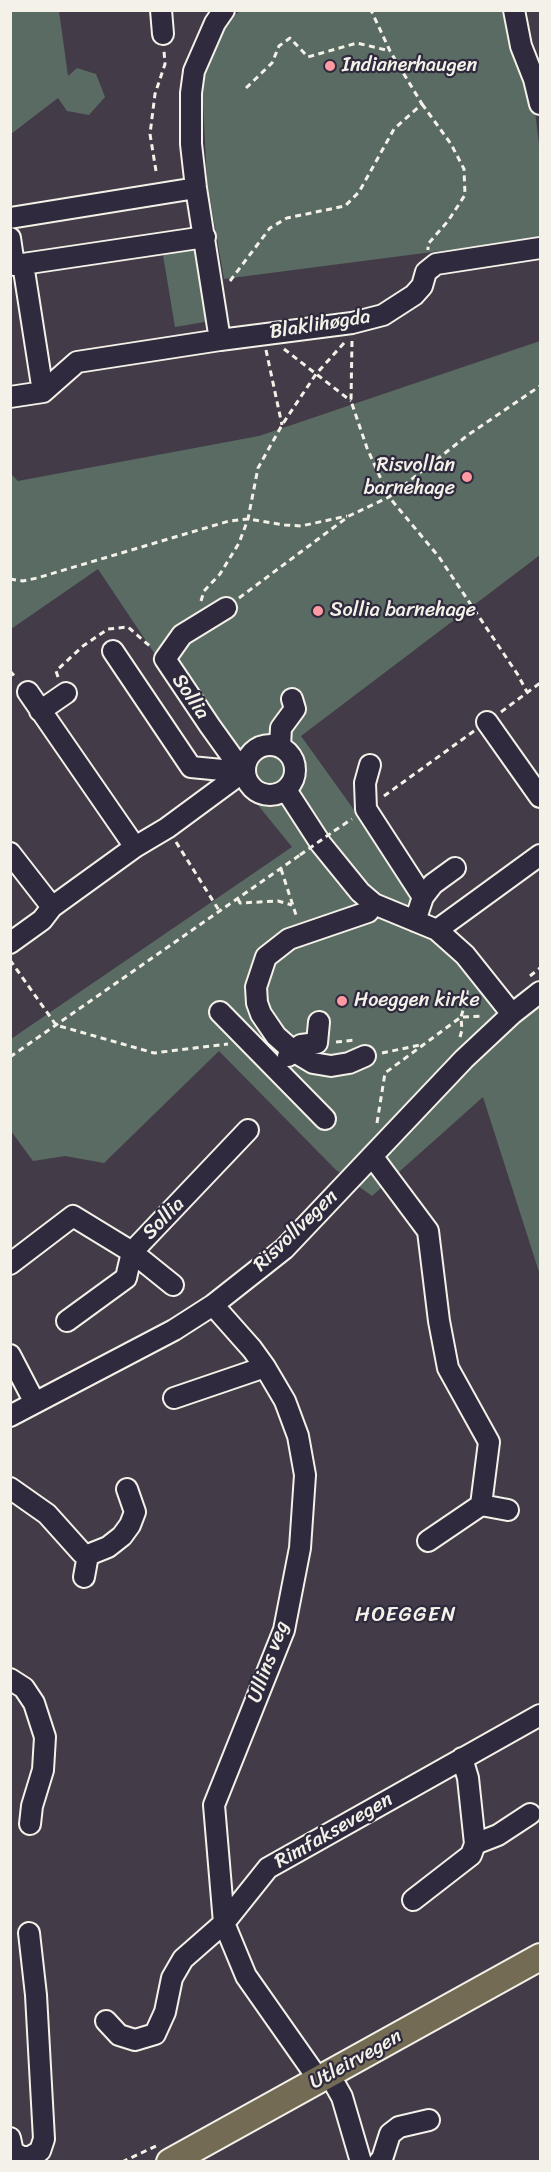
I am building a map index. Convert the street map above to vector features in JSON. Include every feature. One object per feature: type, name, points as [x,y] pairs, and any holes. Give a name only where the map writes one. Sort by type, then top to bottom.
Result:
[{"type":"main road","name":"Utleirvegen","points":[[170,2162],[540,1957]]},
{"type":"street","points":[[161,10],[163,34]]},
{"type":"street","points":[[220,340],[196,188],[191,144],[191,93],[194,70],[215,23],[224,10]]},
{"type":"street","points":[[514,10],[521,46],[534,79],[540,104]]},
{"type":"street","points":[[10,218],[196,188]]},
{"type":"street","points":[[10,238],[14,265],[205,237]]},
{"type":"street","points":[[426,272],[436,264],[540,248]]},
{"type":"street","points":[[10,397],[43,392],[23,264]]},
{"type":"street","name":"Blaklihøgda","points":[[43,392],[77,362],[352,323],[383,315],[414,295],[422,286],[426,272]]},
{"type":"street","name":"Sollia","points":[[226,608],[182,635],[165,659],[187,678],[243,772]]},
{"type":"street","name":"Sollia","points":[[113,651],[191,767],[243,772]]},
{"type":"street","points":[[28,692],[135,847]]},
{"type":"street","points":[[40,711],[66,693]]},
{"type":"street","points":[[280,746],[281,728],[295,709],[291,699]]},
{"type":"street","points":[[487,722],[540,797]]},
{"type":"street","points":[[10,944],[42,920],[52,907],[135,847],[167,828],[243,772],[248,755],[262,745],[280,746],[293,758],[295,775],[286,790],[268,796],[251,789],[243,772]]},
{"type":"street","points":[[370,765],[365,783],[366,809],[423,897]]},
{"type":"street","points":[[286,790],[328,852],[360,892],[374,904],[437,930],[465,955],[512,1014]]},
{"type":"street","points":[[10,852],[52,907]]},
{"type":"street","points":[[437,930],[540,855]]},
{"type":"street","points":[[415,921],[423,897],[433,884],[455,867]]},
{"type":"street","points":[[365,1056],[349,1064],[331,1066],[313,1063],[293,1051],[276,1035],[261,1014],[257,1003],[256,987],[266,957],[289,939],[368,912],[374,904]]},
{"type":"street","name":"Risvollvegen","points":[[10,1416],[174,1330],[213,1305],[284,1249],[464,1059],[512,1014],[540,992]]},
{"type":"street","points":[[220,1012],[325,1119]]},
{"type":"street","points":[[243,1036],[261,1014]]},
{"type":"street","points":[[275,1068],[301,1045],[317,1043],[319,1022]]},
{"type":"street","name":"Sollia","points":[[10,1264],[73,1216],[132,1252],[248,1130]]},
{"type":"street","points":[[372,1156],[428,1231],[439,1321],[448,1368],[489,1442],[481,1505]]},
{"type":"street","points":[[67,1321],[126,1278],[132,1252],[173,1285]]},
{"type":"street","name":"Ullins veg","points":[[213,1305],[265,1367],[285,1401],[298,1436],[305,1474],[300,1548],[284,1630],[214,1805],[224,1923],[246,1976],[342,2097],[361,2162]]},
{"type":"street","points":[[10,1355],[35,1403]]},
{"type":"street","points":[[174,1398],[265,1367]]},
{"type":"street","points":[[10,1488],[47,1514],[82,1553],[88,1555],[108,1547],[122,1536],[130,1525],[135,1512],[128,1489]]},
{"type":"street","points":[[428,1541],[481,1505],[508,1510]]},
{"type":"street","points":[[84,1577],[88,1555]]},
{"type":"street","points":[[10,1679],[24,1688],[34,1703],[45,1737],[43,1770],[32,1806],[30,1824]]},
{"type":"street","name":"Rimfaksevegen","points":[[224,1923],[268,1868],[540,1715]]},
{"type":"street","points":[[413,1900],[471,1855],[475,1844],[468,1778],[462,1758]]},
{"type":"street","points":[[475,1844],[498,1835],[530,1814]]},
{"type":"street","points":[[106,2021],[119,2035],[135,2040],[155,2034],[165,2012],[172,1978],[183,1959],[224,1923]]},
{"type":"street","points":[[12,2145],[22,2157],[30,2157],[40,2151],[44,2139],[38,2014],[29,1933]]},
{"type":"street","points":[[379,2162],[390,2134],[399,2127],[429,2120]]},
{"type":"path","points":[[371,10],[390,51],[422,104],[451,144],[464,169],[465,195],[448,221],[428,244],[426,272]]},
{"type":"path","points":[[156,171],[150,134],[156,94],[165,64],[163,34]]},
{"type":"path","points":[[246,88],[272,63],[279,46],[290,38],[308,57],[357,43],[390,51]]},
{"type":"path","points":[[215,300],[270,228],[287,218],[345,207],[359,192],[394,129],[422,104]]},
{"type":"path","points":[[191,629],[204,591],[220,574],[239,543],[248,519],[258,468],[282,425],[316,374],[345,342],[352,323]]},
{"type":"path","points":[[352,323],[351,401],[367,448],[389,497],[439,558],[518,675],[527,692]]},
{"type":"path","points":[[263,334],[351,401]]},
{"type":"path","points":[[263,334],[282,425]]},
{"type":"path","points":[[226,608],[349,516],[389,497],[468,435],[540,386]]},
{"type":"path","points":[[10,579],[23,581],[37,578],[216,523],[248,519],[301,526],[349,516]]},
{"type":"path","points":[[10,1057],[366,809],[540,682]]},
{"type":"path","points":[[167,828],[220,912]]},
{"type":"path","points":[[281,869],[302,934]]},
{"type":"path","points":[[237,899],[240,903],[278,901],[292,905]]},
{"type":"path","points":[[464,1059],[457,1045],[462,1030],[461,1017],[467,997],[467,983],[461,972],[465,955]]},
{"type":"path","points":[[10,960],[56,1025],[154,1053],[236,1044],[243,1036]]},
{"type":"path","points":[[372,1156],[385,1073],[461,1017],[512,1014]]},
{"type":"path","points":[[365,1056],[393,1052],[425,1043]]},
{"type":"path","points":[[381,1068],[385,1073]]},
{"type":"green space","points":[[11,10],[59,11],[68,76],[77,68],[96,74],[105,97],[89,115],[67,111],[58,98],[11,134]]},
{"type":"green space","points":[[240,11],[502,11],[508,39],[535,111],[540,153],[540,238],[224,279],[207,181],[202,82],[224,24]]},
{"type":"green space","points":[[189,243],[200,258],[210,321],[175,327],[162,249]]},
{"type":"green space","points":[[540,341],[540,555],[301,736],[441,931],[510,1006],[540,980],[540,1275],[483,1097],[372,1196],[336,1170],[219,1051],[104,1163],[65,1156],[33,1161],[11,1131],[11,1039],[292,847],[245,789],[98,569],[11,629],[11,474],[18,481],[259,436]]},
{"type":"place","name":"Indianerhaugen","points":[[330,66]]},
{"type":"place","name":"Risvollan barnehage","points":[[467,477]]},
{"type":"place","name":"Sollia barnehage","points":[[318,611]]},
{"type":"place","name":"Hoeggen kirke","points":[[342,1001]]},
{"type":"district","name":"HOEGGEN","points":[[406,1616]]}]
